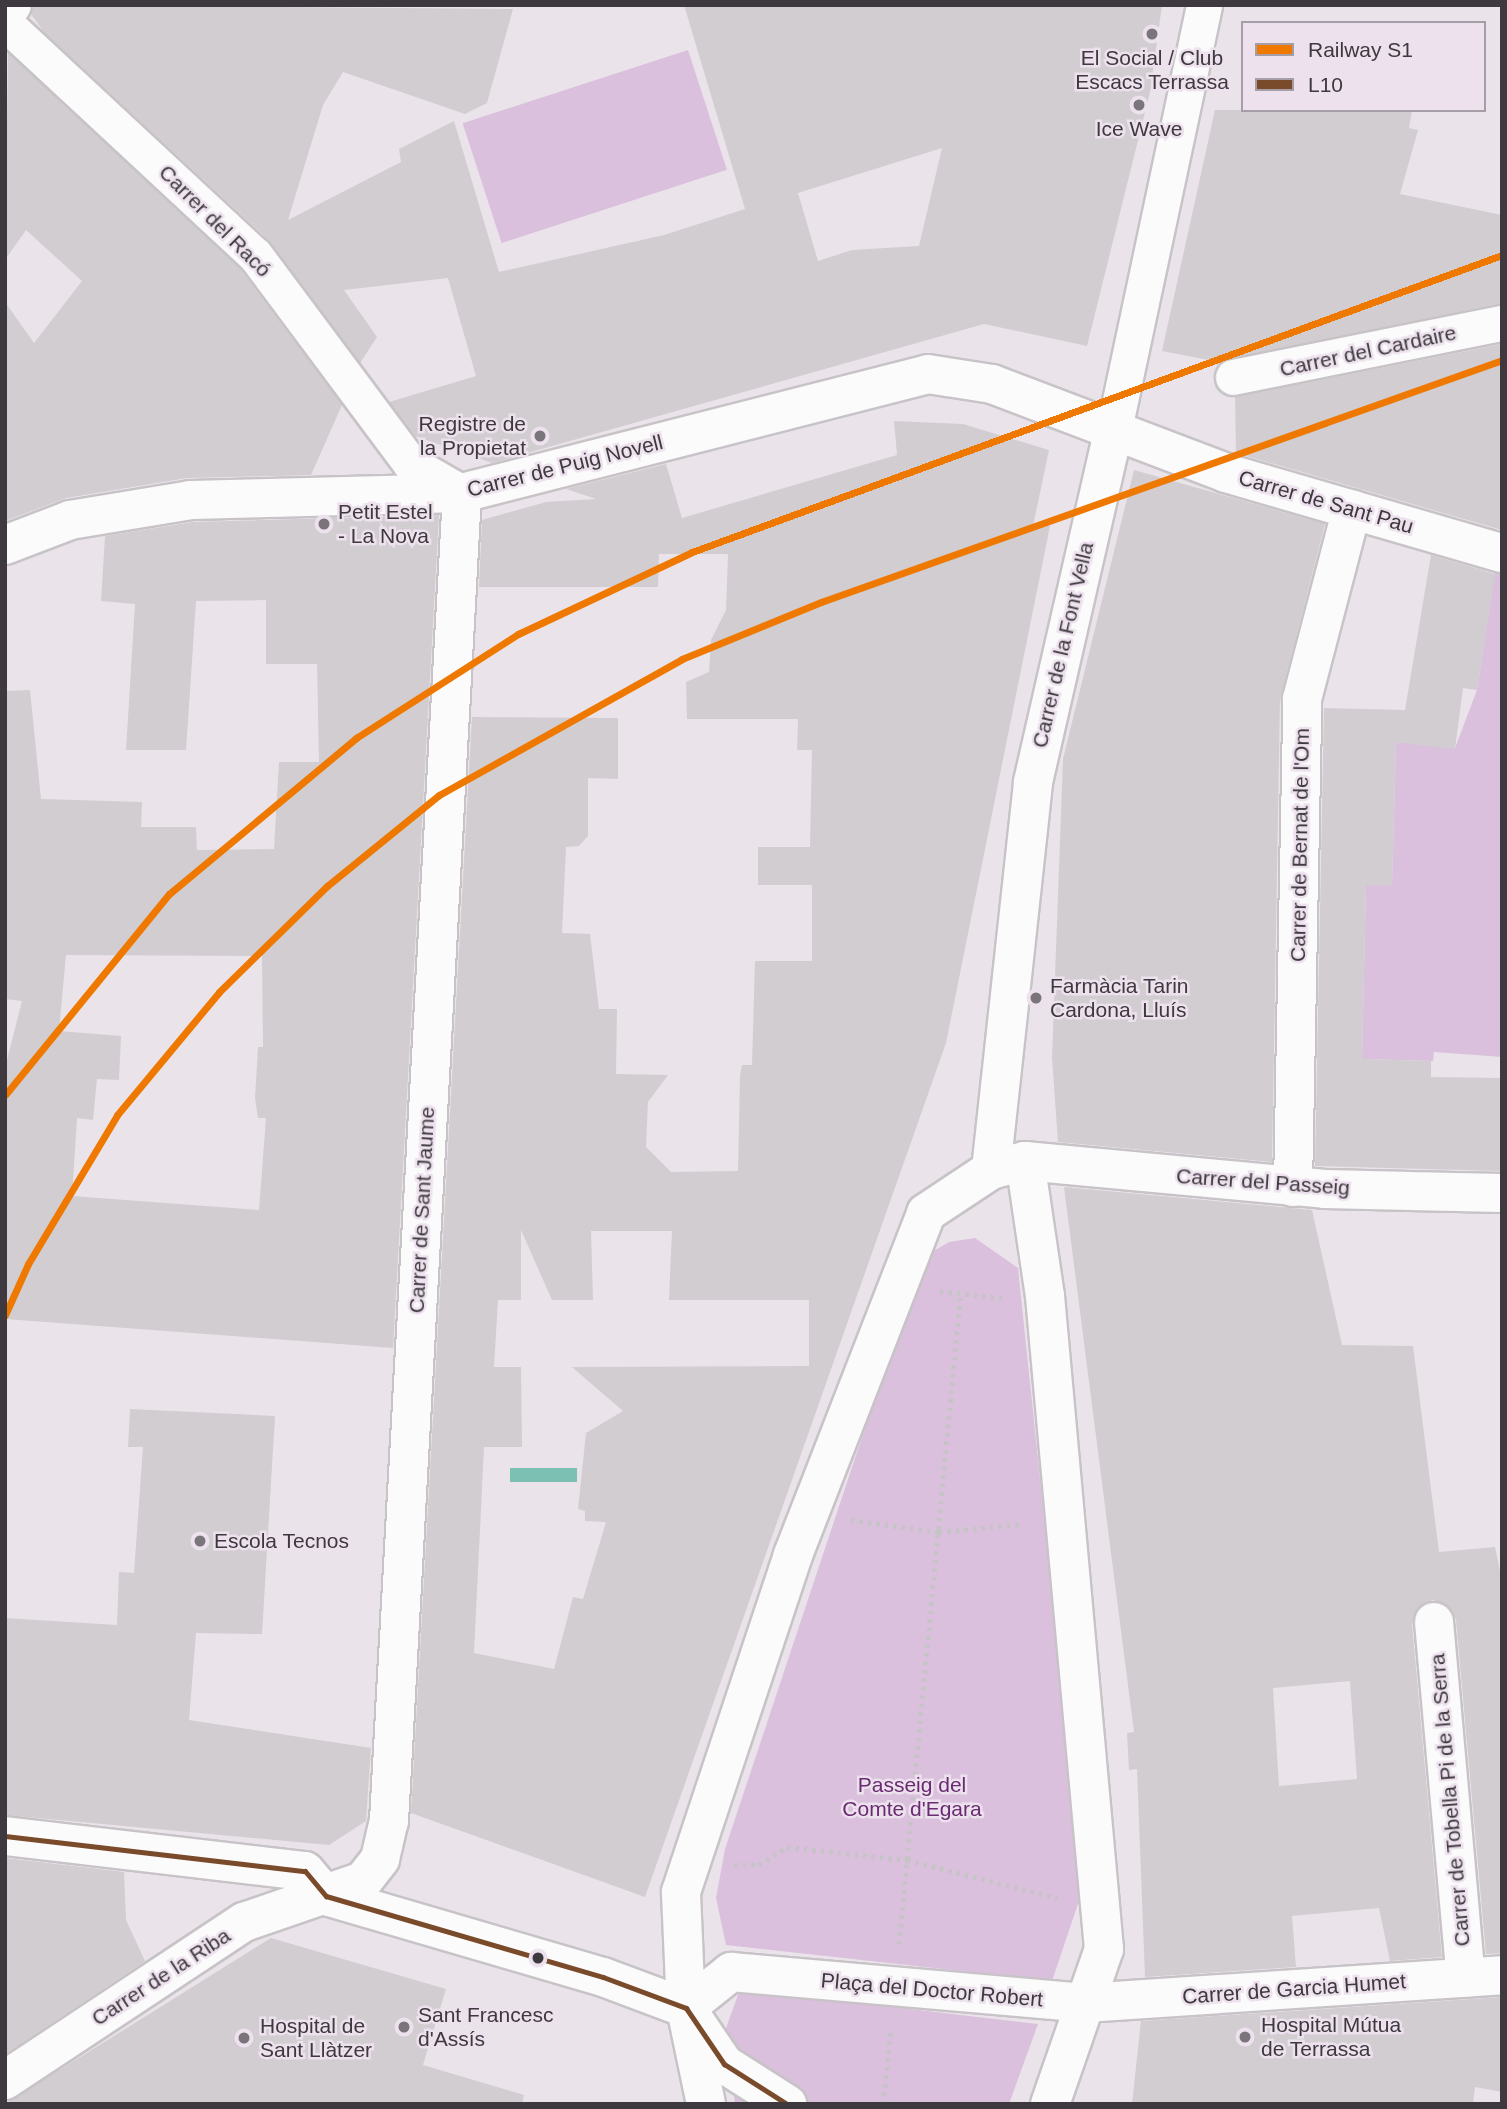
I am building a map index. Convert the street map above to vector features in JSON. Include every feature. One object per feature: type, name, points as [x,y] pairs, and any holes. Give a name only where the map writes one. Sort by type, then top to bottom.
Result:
[{"type":"street","points":[[5,15],[12,5]]},
{"type":"street","name":"Carrer de la Font Vella","points":[[1008,1165],[1033,782],[1179,148],[1204,5]]},
{"type":"street","name":"Carrer del Racó","points":[[5,23],[255,255],[410,463],[462,493]]},
{"type":"street","name":"Carrer del Cardaire","points":[[1233,377],[1502,323]]},
{"type":"street","name":"Carrer de Puig Novell","points":[[5,545],[70,520],[191,500],[462,493],[928,374],[992,384],[1114,429]]},
{"type":"street","name":"Carrer de Sant Pau","points":[[1114,429],[1226,474],[1502,553]]},
{"type":"street","name":"Carrer de Sant Jaume","points":[[326,1896],[363,1881],[380,1859],[388,1821],[462,493]]},
{"type":"street","name":"Carrer de Bernat de l'Om","points":[[1293,1186],[1302,699],[1352,509]]},
{"type":"street","points":[[706,2104],[686,2008],[681,1892],[793,1555],[926,1213],[1008,1165],[1045,1296],[1104,1949],[1050,2104]]},
{"type":"street","name":"Carrer del Passeig","points":[[1008,1165],[1293,1186],[1502,1193]]},
{"type":"street","name":"Carrer de Tobella Pi de la Serra","points":[[1434,1622],[1484,1977]]},
{"type":"street","points":[[5,1836],[256,1862],[305,1871],[326,1896],[686,2008],[724,2064],[787,2104]]},
{"type":"street","points":[[256,1862],[261,1914]]},
{"type":"street","name":"Carrer de la Riba","points":[[5,2080],[261,1914],[326,1896]]},
{"type":"street","name":"Plaça del Doctor Robert","points":[[686,2008],[731,1972],[1085,2003]]},
{"type":"street","name":"Carrer de Garcia Humet","points":[[1085,2003],[1484,1977]]},
{"type":"path","points":[[932,1289],[960,1298],[1009,1298]]},
{"type":"path","points":[[898,1959],[960,1298]]},
{"type":"path","points":[[850,1520],[939,1532],[1032,1524]]},
{"type":"path","points":[[722,1865],[759,1865],[787,1847],[907,1860],[1068,1900]]},
{"type":"path","points":[[883,2104],[891,2021]]},
{"type":"green space","points":[[688,50],[727,170],[502,243],[463,123]]},
{"type":"green space","points":[[1495,571],[1502,574],[1502,1057],[1434,1052],[1433,1061],[1362,1059],[1366,885],[1392,884],[1396,742],[1455,748],[1477,690]]},
{"type":"green space","name":"Passeig del Comte d'Egara","points":[[975,1238],[1018,1268],[1083,1889],[1052,1981],[726,1945],[716,1898],[725,1849],[914,1281],[927,1255],[949,1242]]},
{"type":"green space","points":[[740,1989],[1038,2024],[1009,2104],[735,2104],[725,2031]]},
{"type":"shaded area","points":[[510,1468],[577,1468],[577,1482],[510,1482]]},
{"type":"building","points":[[34,5],[513,9],[487,103],[465,114],[343,72],[323,105],[288,220],[401,162],[399,149],[454,121],[499,272],[664,235],[745,209],[684,5],[1162,5],[1150,92],[1087,346],[984,324],[492,463],[415,436],[389,402],[476,376],[448,278],[344,290],[377,337],[360,363],[269,240],[44,32],[31,14]],"holes":[[[942,148],[919,246],[852,250],[818,261],[798,193]]]},
{"type":"building","points":[[8,53],[240,269],[342,405],[311,475],[187,478],[66,498],[5,521],[5,302],[34,343],[82,281],[26,230],[5,260]]},
{"type":"building","points":[[1215,110],[1412,112],[1409,128],[1418,130],[1400,194],[1502,215],[1502,303],[1219,362],[1162,351]]},
{"type":"building","points":[[1502,344],[1502,530],[1236,453],[1235,397]]},
{"type":"building","points":[[894,421],[963,424],[1049,450],[1033,526],[1050,526],[946,1043],[645,1897],[411,1813],[472,717],[618,718],[618,779],[588,778],[588,836],[579,846],[566,847],[562,933],[590,934],[599,1009],[617,1009],[616,1074],[668,1075],[648,1102],[646,1147],[671,1172],[738,1171],[740,1075],[742,1065],[752,1065],[755,961],[812,961],[812,885],[758,885],[758,847],[810,847],[812,750],[797,750],[798,719],[687,719],[686,682],[709,672],[711,640],[726,610],[728,554],[659,554],[658,587],[479,587],[482,520],[546,502],[596,499],[566,489],[666,464],[682,518],[897,455]],"holes":[[[521,1230],[552,1300],[593,1300],[591,1231],[672,1231],[669,1300],[809,1300],[809,1366],[572,1367],[623,1411],[586,1433],[578,1509],[585,1511],[585,1521],[606,1522],[583,1599],[573,1597],[554,1669],[474,1653],[484,1447],[522,1447],[521,1367],[494,1367],[498,1300],[521,1300]]]},
{"type":"building","points":[[1134,470],[1325,524],[1280,699],[1272,1162],[1058,1142],[1052,1058],[1063,759]]},
{"type":"building","points":[[439,515],[393,1348],[5,1319],[5,1068],[22,1001],[5,999],[5,691],[30,690],[41,799],[142,802],[141,827],[196,827],[197,850],[274,849],[279,762],[319,762],[317,664],[266,664],[266,600],[196,601],[186,750],[126,750],[135,604],[101,601],[105,536],[193,522]],"holes":[[[66,955],[262,956],[263,1047],[258,1047],[255,1098],[258,1118],[266,1118],[259,1210],[72,1196],[77,1118],[93,1120],[97,1079],[119,1080],[121,1036],[59,1031]]]},
{"type":"building","points":[[1431,555],[1495,574],[1477,690],[1463,688],[1455,749],[1396,742],[1392,885],[1366,885],[1362,1059],[1431,1061],[1431,1077],[1502,1078],[1502,1171],[1315,1166],[1324,708],[1405,710]]},
{"type":"building","points":[[1064,1187],[1312,1210],[1342,1345],[1413,1346],[1439,1552],[1495,1547],[1502,1581],[1502,1953],[1486,1954],[1456,1620],[1451,1609],[1433,1600],[1421,1605],[1412,1624],[1442,1957],[1390,1961],[1379,1908],[1292,1916],[1296,1967],[1145,1977],[1137,1769],[1129,1770],[1127,1733],[1134,1732]],"holes":[[[1350,1681],[1357,1779],[1279,1786],[1273,1688]]]},
{"type":"building","points":[[130,1409],[275,1416],[262,1634],[196,1633],[189,1720],[371,1748],[366,1821],[329,1845],[5,1815],[5,1618],[117,1625],[119,1572],[134,1573],[143,1447],[128,1447]]},
{"type":"building","points":[[5,1858],[124,1872],[126,1920],[145,1961],[5,2054]]},
{"type":"building","name":"Hospital de Sant Llàtzer","points":[[271,1938],[446,1989],[423,2065],[524,2095],[522,2104],[5,2104]]},
{"type":"building","points":[[1502,1997],[1502,2092],[1475,2087],[1473,2104],[1132,2104],[1141,2021]]},
{"type":"rail line","name":"S1","points":[[5,1095],[169,894],[356,738],[518,634],[692,552],[1502,255]]},
{"type":"rail line","name":"S1","points":[[5,1315],[28,1264],[117,1115],[219,992],[327,886],[439,795],[682,659],[821,602],[1502,360]]},
{"type":"transit line","name":"L10","points":[[5,1836],[305,1871],[326,1896],[603,1977],[686,2008],[724,2064],[787,2104]]},
{"type":"place","name":"El Social / Club Escacs Terrassa","points":[[1152,34]]},
{"type":"place","name":"Ice Wave","points":[[1139,105]]},
{"type":"place","name":"Registre de la Propietat","points":[[540,436]]},
{"type":"place","name":"Petit Estel - La Nova","points":[[324,524]]},
{"type":"place","name":"Farmàcia Tarin Cardona, Lluís","points":[[1036,998]]},
{"type":"place","name":"Escola Tecnos","points":[[200,1541]]},
{"type":"place","name":"Sant Francesc d'Assís","points":[[404,2027]]},
{"type":"place","name":"Hospital Mútua de Terrassa","points":[[1245,2037]]},
{"type":"place","name":"Hospital de Sant Llàtzer","points":[[244,2038]]}]
